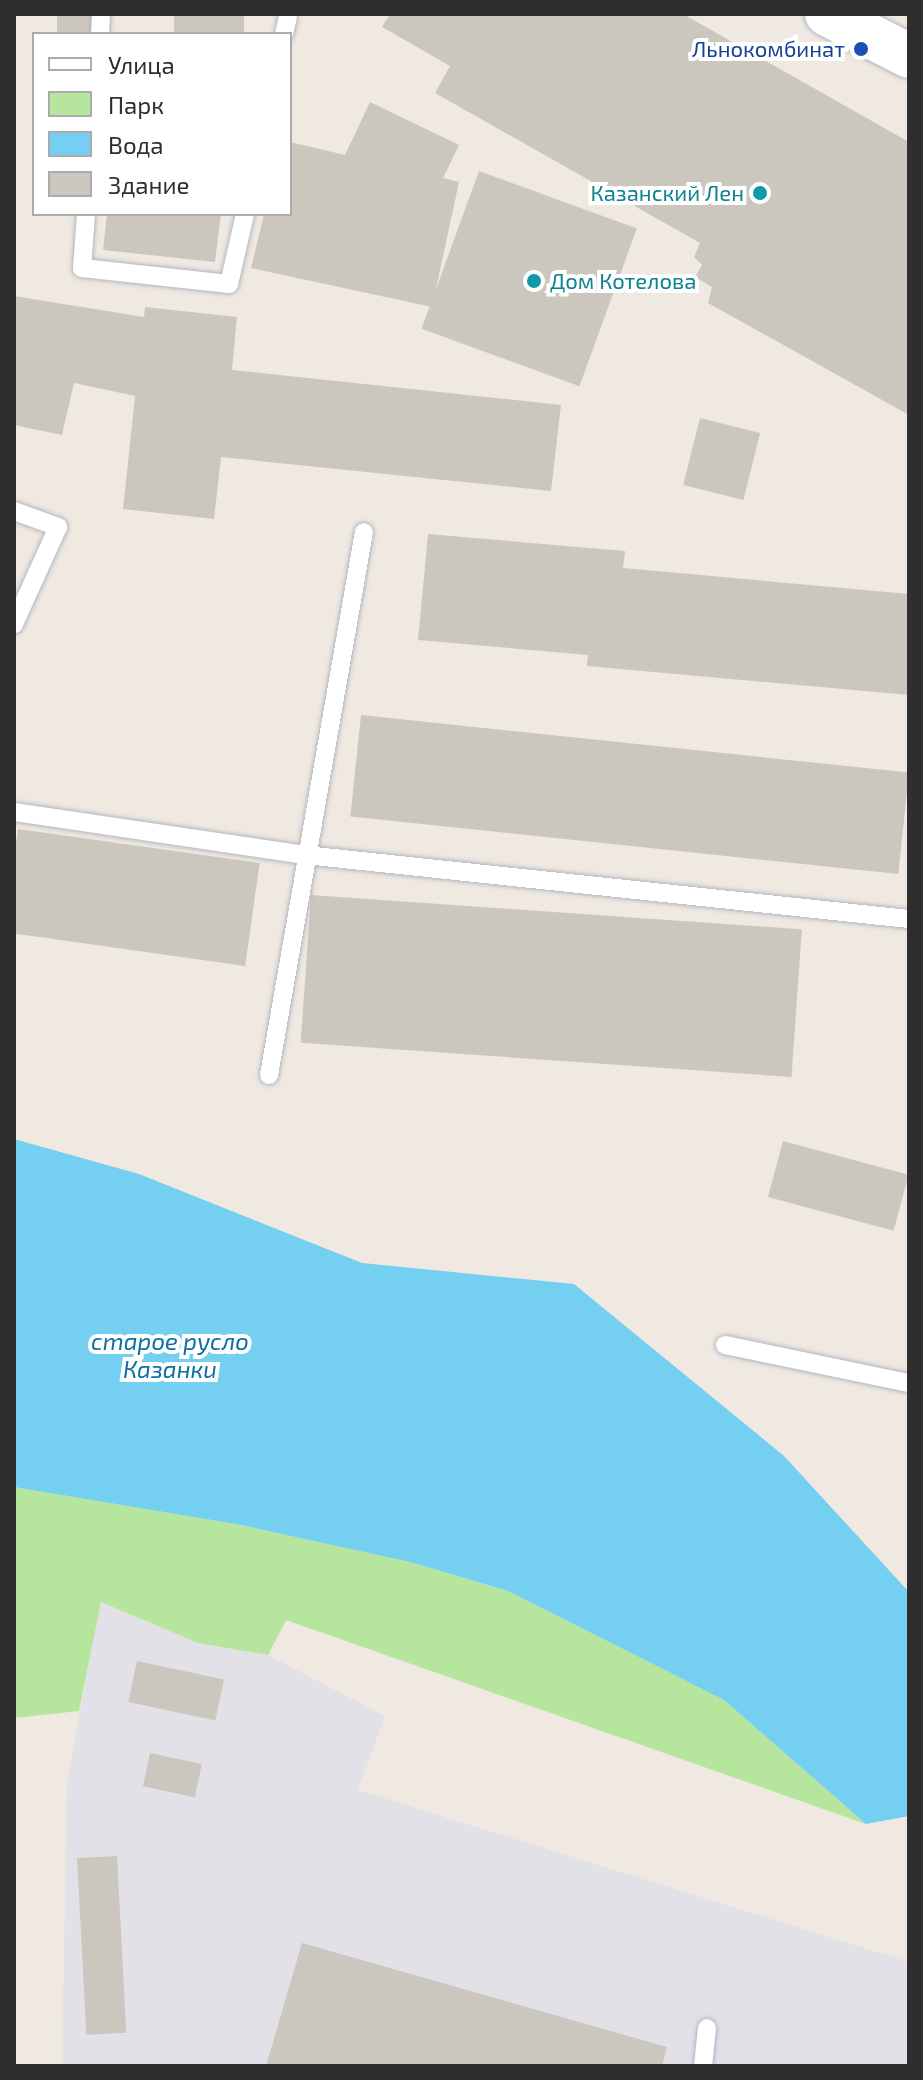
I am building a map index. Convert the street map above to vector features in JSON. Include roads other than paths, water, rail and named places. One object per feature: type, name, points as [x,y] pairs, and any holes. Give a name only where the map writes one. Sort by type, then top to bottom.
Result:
[{"type":"street","points":[[827,14],[909,56]]},
{"type":"lane","points":[[86,216],[82,268],[229,284],[245,216]]},
{"type":"lane","points":[[14,511],[58,527],[14,624]]},
{"type":"lane","points":[[269,1075],[305,855],[364,532]]},
{"type":"lane","points":[[14,812],[305,855],[909,919]]},
{"type":"lane","points":[[725,1345],[909,1383]]},
{"type":"lane","points":[[703,2066],[707,2028]]},
{"type":"water","name":"старое русло Казанки","points":[[14,1139],[139,1174],[362,1263],[574,1284],[784,1456],[909,1592],[909,1816],[866,1824],[724,1700],[508,1591],[410,1562],[236,1524],[14,1487]]},
{"type":"place","name":"Льнокомбинат","points":[[861,49]]},
{"type":"place","name":"Казанский Лен","points":[[760,193]]},
{"type":"place","name":"Дом Котелова","points":[[534,281]]}]
